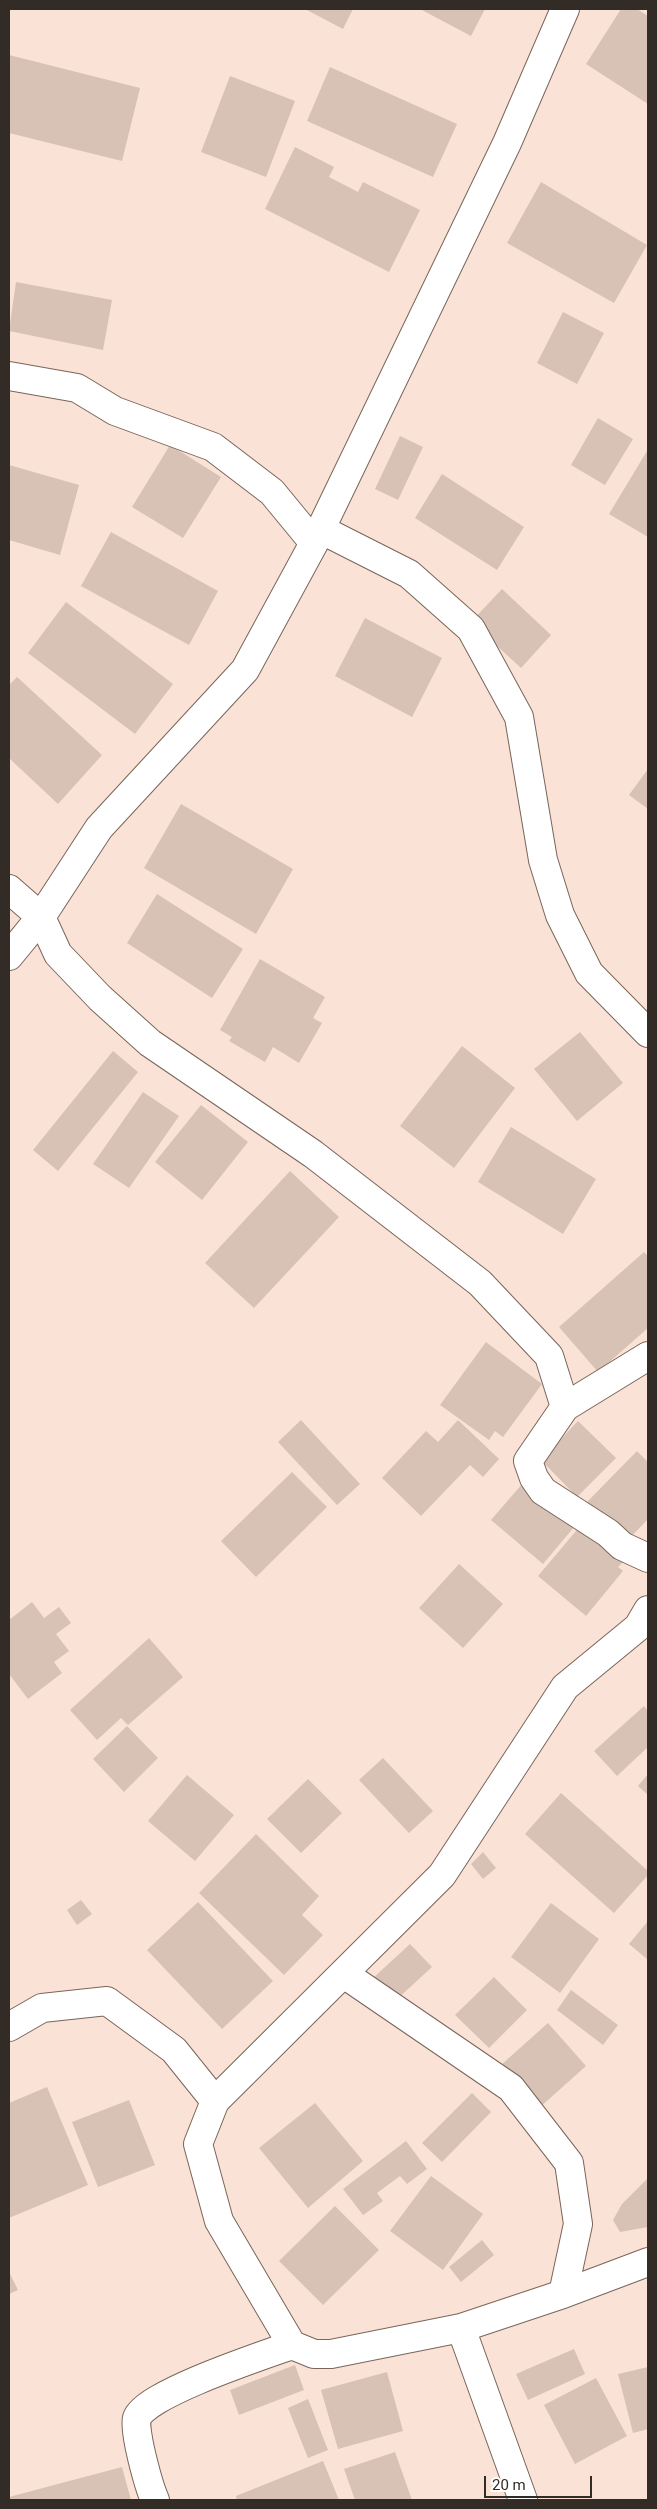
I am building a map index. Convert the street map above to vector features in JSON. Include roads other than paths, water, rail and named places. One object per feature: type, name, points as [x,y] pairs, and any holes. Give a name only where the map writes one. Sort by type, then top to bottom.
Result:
[{"type":"street","points":[[9,956],[41,917],[99,828],[246,670],[317,536],[507,143],[565,9]]},
{"type":"street","points":[[9,376],[77,388],[115,411],[213,447],[272,492],[317,536],[409,574],[471,629],[519,717],[542,860],[560,914],[589,973],[648,1033]]},
{"type":"street","points":[[9,889],[41,917],[58,954],[100,998],[150,1043],[313,1154],[480,1283],[549,1356],[565,1407]]},
{"type":"street","points":[[648,1356],[565,1407],[528,1461],[534,1478],[543,1491],[608,1533],[622,1546],[648,1558]]},
{"type":"street","points":[[648,1610],[638,1627],[565,1687],[442,1875],[215,2101],[198,2144],[219,2221],[292,2345],[314,2354],[331,2354],[461,2328],[563,2294],[648,2262]]},
{"type":"street","points":[[344,1974],[511,2088],[569,2163],[578,2224],[563,2294]]},
{"type":"street","points":[[9,2026],[42,2008],[107,2001],[174,2050],[215,2101]]},
{"type":"street","points":[[461,2328],[523,2500]]},
{"type":"street","points":[[154,2500],[146,2480],[136,2419],[143,2409],[156,2399],[181,2388],[292,2345]]}]
